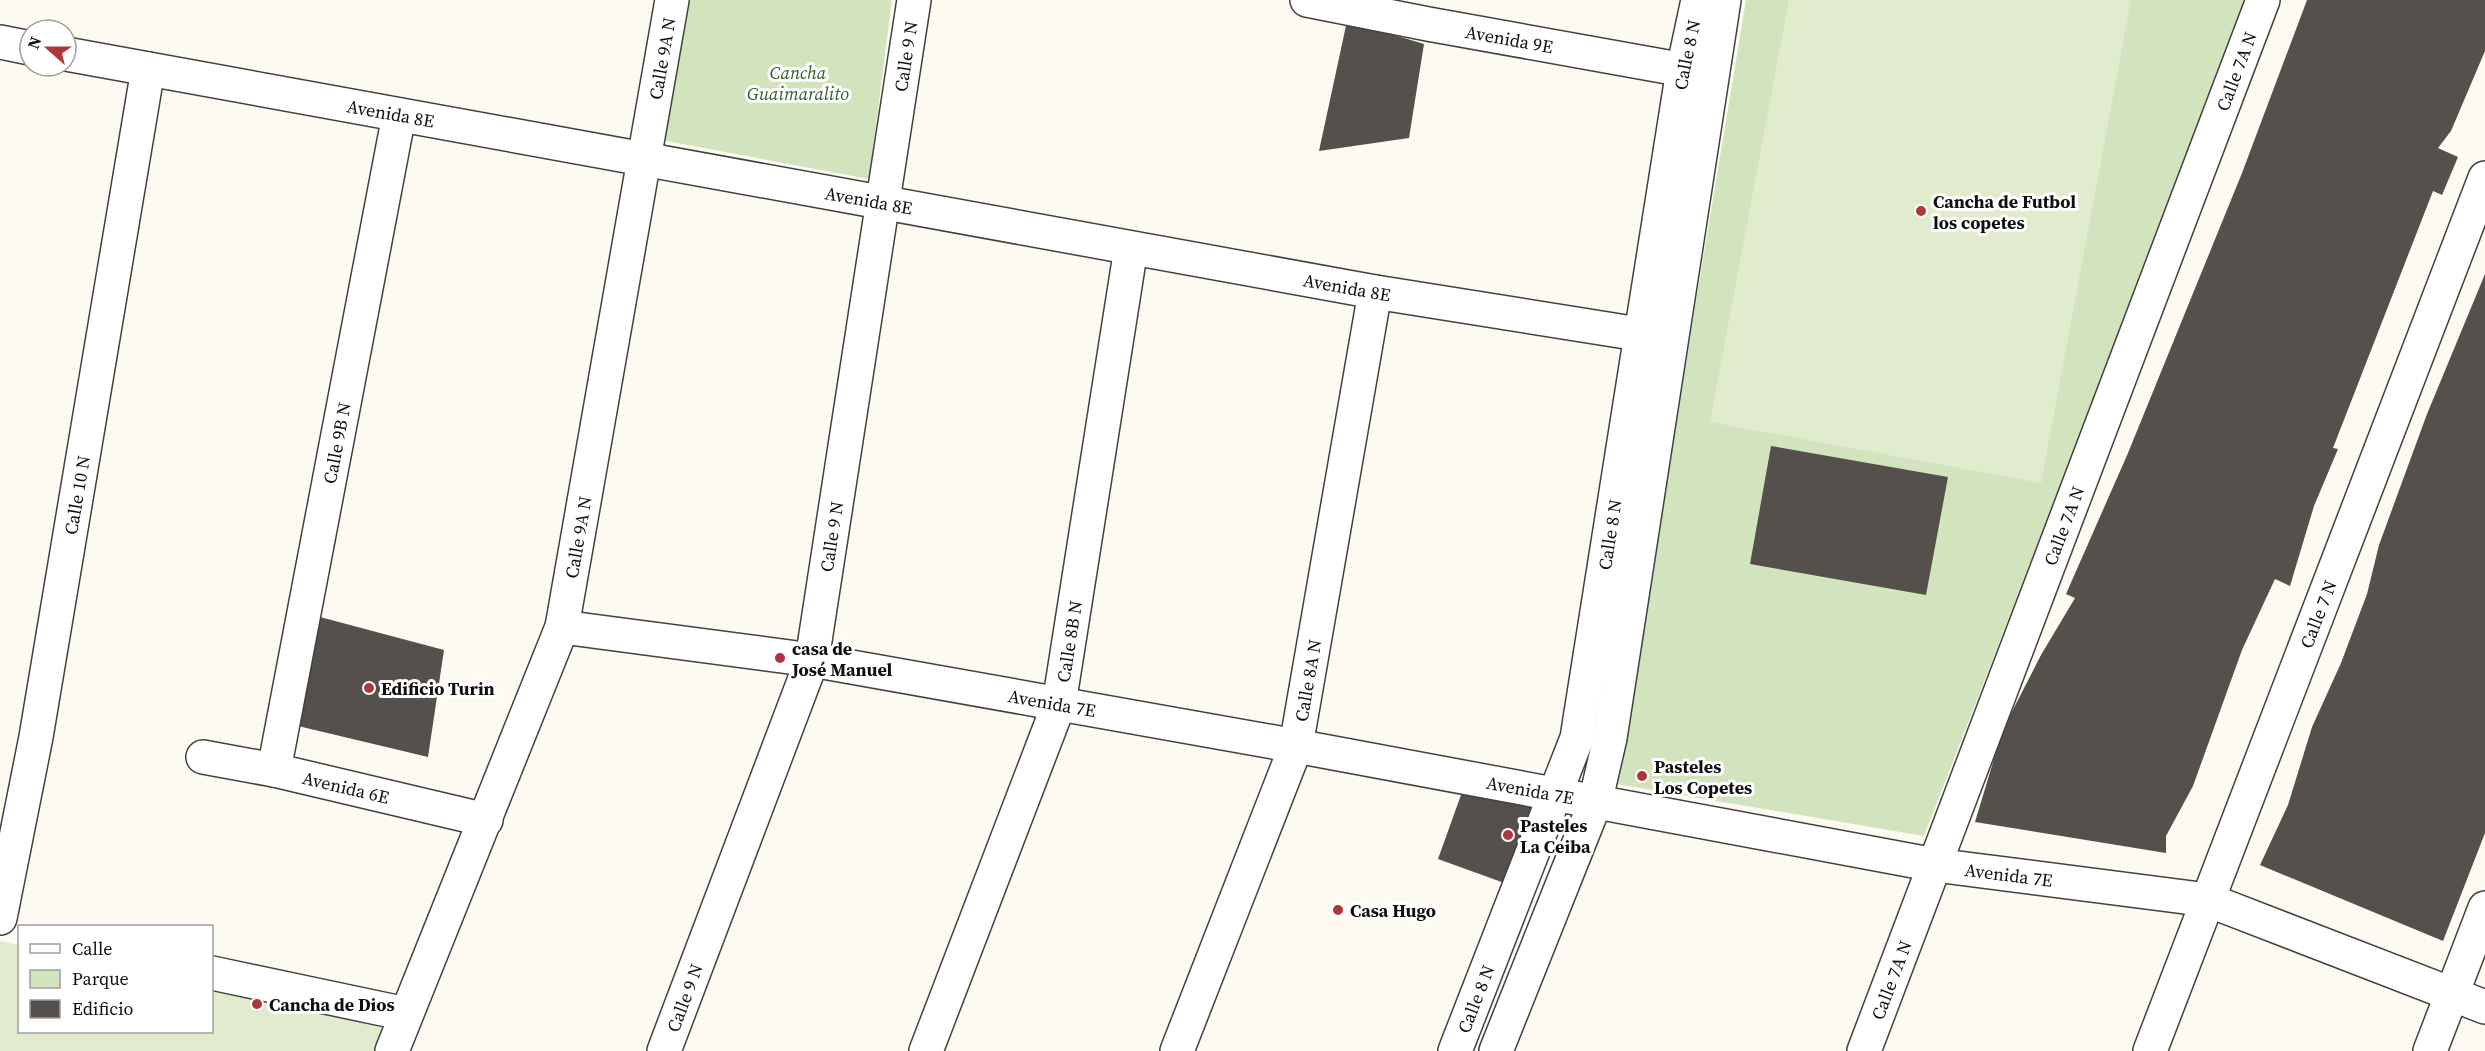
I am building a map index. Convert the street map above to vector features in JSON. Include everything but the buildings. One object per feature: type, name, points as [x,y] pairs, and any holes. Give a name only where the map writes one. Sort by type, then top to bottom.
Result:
[{"type":"street","name":"Calle 9A N","points":[[392,1051],[562,627],[672,0]]},
{"type":"street","name":"Calle 9 N","points":[[664,1051],[812,660],[915,0]]},
{"type":"street","name":"Avenida 9E","points":[[1307,0],[1430,12],[1697,73]]},
{"type":"street","name":"Calle 8 N","points":[[1496,1051],[1595,803],[1610,738],[1672,340],[1697,73],[1698,0]]},
{"type":"street","name":"Calle 8 N","points":[[1455,1051],[1577,738],[1640,334],[1697,73],[1724,0]]},
{"type":"street","name":"Calle 7A N","points":[[1864,1051],[2263,0]]},
{"type":"street","points":[[0,42],[18,46]]},
{"type":"street","name":"Avenida 8E","points":[[78,56],[1375,292],[1672,340]]},
{"type":"street","name":"Calle 10 N","points":[[0,918],[36,737],[148,69]]},
{"type":"street","name":"Calle 9B N","points":[[274,770],[399,115]]},
{"type":"street","name":"Calle 7 N","points":[[2150,1051],[2485,178]]},
{"type":"street","name":"Calle 8B N","points":[[926,1051],[1059,704],[1131,248]]},
{"type":"street","name":"Calle 8A N","points":[[1177,1051],[1296,746],[1375,292]]},
{"type":"street","name":"Avenida 7E","points":[[562,627],[812,660],[1296,746],[1935,865],[2208,900],[2485,1007]]},
{"type":"street","name":"Avenida 6E","points":[[203,757],[274,770],[486,820]]},
{"type":"street","points":[[2430,1051],[2485,908]]},
{"type":"street","points":[[0,929],[18,933]]},
{"type":"street","points":[[213,974],[406,1014]]},
{"type":"green space","name":"Cancha Guaimaralito","points":[[684,0],[892,0],[869,179],[661,140]]},
{"type":"green space","points":[[1746,0],[2249,0],[1924,836],[1616,784]]},
{"type":"green space","name":"Cancha de Futbol los copetes","points":[[1789,0],[2131,0],[2041,483],[1710,422]]},
{"type":"green space","name":"Cancha de Dios","points":[[0,941],[18,945],[18,1033],[213,1033],[213,985],[392,1023],[381,1051],[0,1051]]},
{"type":"place","name":"Cancha de Futbol los copetes","points":[[1921,211]]},
{"type":"place","name":"casa de José Manuel","points":[[780,658]]},
{"type":"place","name":"Edificio Turin","points":[[369,688]]},
{"type":"place","name":"Pasteles Los Copetes","points":[[1642,776]]},
{"type":"place","name":"Pasteles La Ceiba","points":[[1508,835]]},
{"type":"place","name":"Casa Hugo","points":[[1338,910]]},
{"type":"place","name":"Cancha de Dios","points":[[257,1004]]}]
